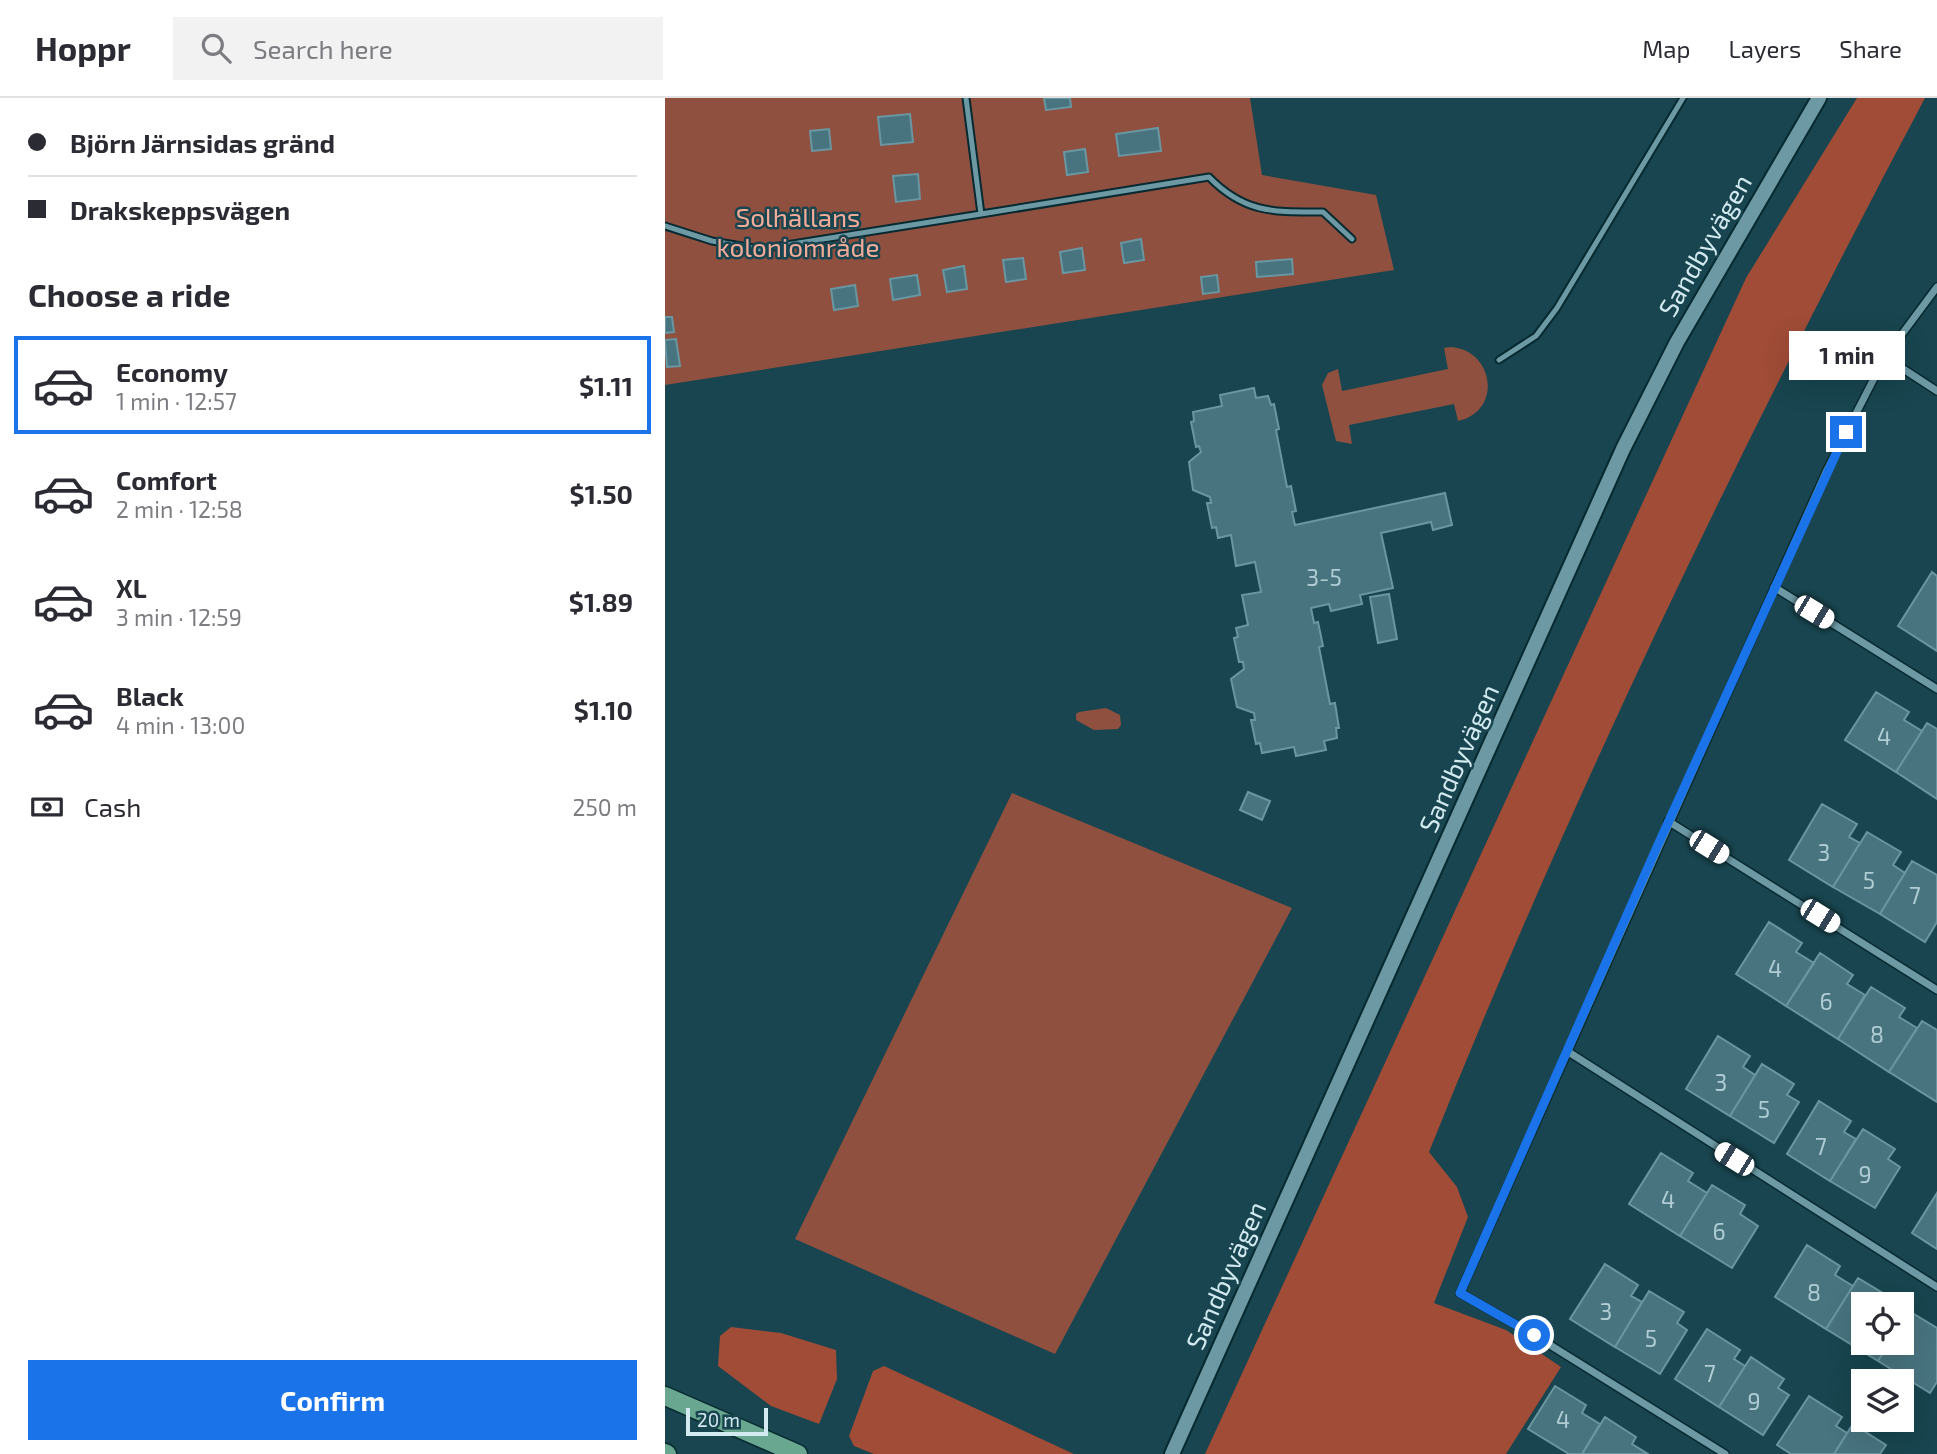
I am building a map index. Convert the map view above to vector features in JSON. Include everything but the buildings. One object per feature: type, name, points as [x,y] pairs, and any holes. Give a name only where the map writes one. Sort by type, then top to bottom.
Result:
[{"type":"main road","name":"Sandbyvägen","points":[[1172,1454],[1623,449],[1677,342],[1819,98]]},
{"type":"main road","points":[[665,1396],[798,1454]]},
{"type":"street","points":[[1725,1454],[1534,1335],[1460,1293],[1668,821],[1844,435],[1885,357],[1937,287]]},
{"type":"street","points":[[1885,357],[1937,391]]},
{"type":"street","points":[[1774,587],[1937,689]]},
{"type":"street","points":[[1668,821],[1937,990]]},
{"type":"street","points":[[1567,1051],[1937,1287]]},
{"type":"lane","points":[[966,98],[981,214]]},
{"type":"lane","points":[[1499,360],[1536,336],[1557,308],[1683,98]]},
{"type":"lane","points":[[665,226],[712,241],[760,249],[1209,177],[1227,194],[1266,212],[1324,212],[1352,239]]},
{"type":"green space","name":"Solhällans koloniområde","points":[[665,98],[1250,98],[1262,175],[1376,195],[1394,270],[665,385]]},
{"type":"green space","points":[[1451,347],[1477,358],[1484,369],[1487,394],[1482,406],[1472,415],[1458,421],[1454,404],[1349,425],[1352,444],[1336,441],[1322,385],[1328,373],[1338,369],[1342,391],[1448,369],[1444,348]]},
{"type":"green space","points":[[1106,708],[1120,715],[1121,725],[1118,729],[1094,730],[1076,720],[1076,714],[1079,712]]},
{"type":"green space","points":[[1012,793],[1292,908],[1055,1354],[795,1239]]},
{"type":"shaded area","points":[[1857,98],[1925,98],[1791,357],[1663,619],[1542,884],[1429,1152],[1457,1187],[1468,1217],[1434,1303],[1506,1330],[1561,1367],[1506,1454],[1205,1454],[1746,278]]},
{"type":"shaded area","points":[[731,1327],[781,1333],[836,1350],[837,1379],[819,1424],[771,1406],[718,1366],[720,1336]]},
{"type":"shaded area","points":[[884,1366],[1074,1454],[874,1454],[854,1446],[849,1436],[873,1371]]},
{"type":"route","points":[[1534,1335],[1460,1293],[1763,610],[1846,432]]}]
